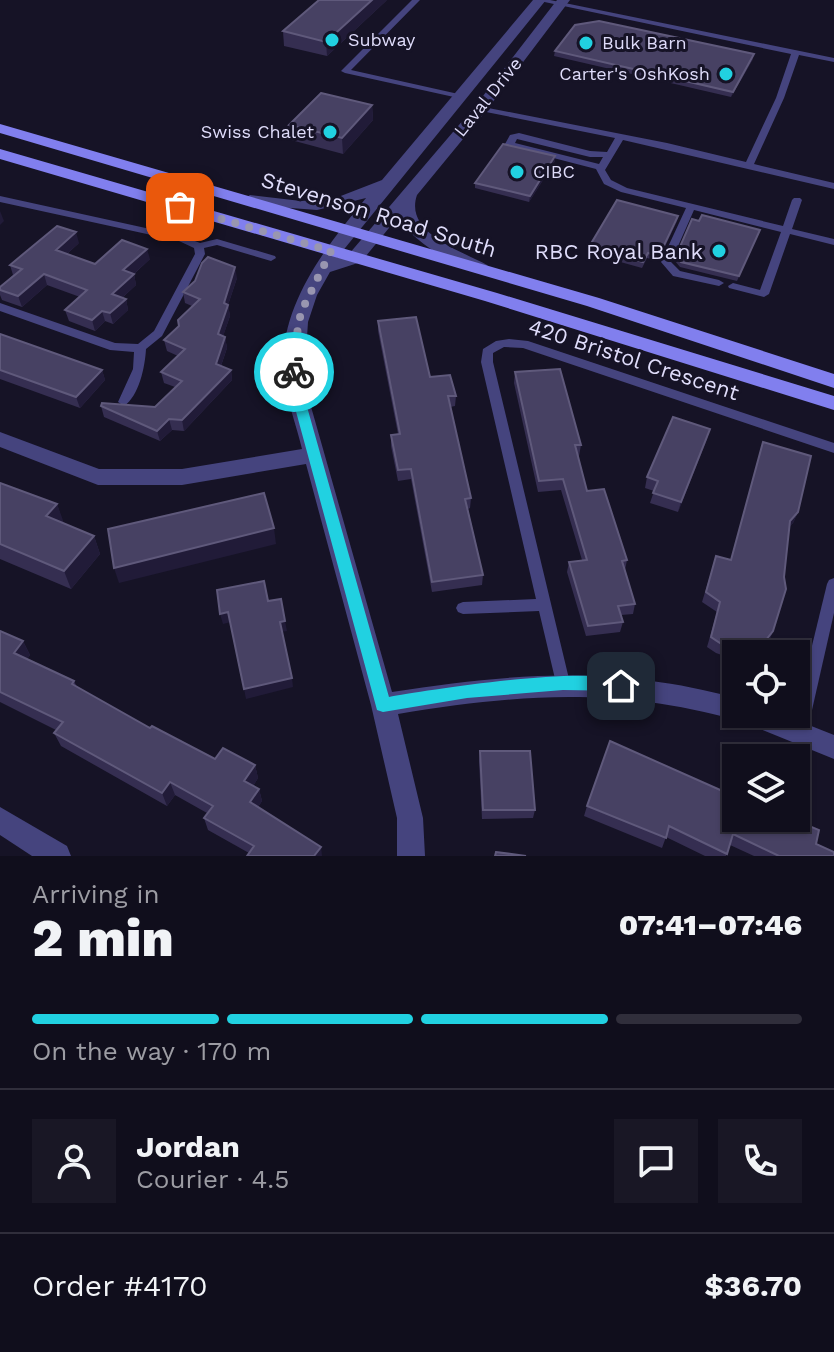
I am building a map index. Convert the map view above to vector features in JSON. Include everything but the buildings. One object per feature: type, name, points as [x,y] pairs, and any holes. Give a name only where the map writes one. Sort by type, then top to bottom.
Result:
[{"type":"main road","name":"Stevenson Road South","points":[[0,128],[481,269],[829,377]]},
{"type":"main road","points":[[0,154],[328,260]]},
{"type":"main road","points":[[355,258],[834,403]]},
{"type":"street","name":"Laval Drive","points":[[411,856],[410,818],[383,705],[294,382],[294,350],[307,294],[328,260],[540,0]]},
{"type":"street","name":"Laval Drive","points":[[355,258],[481,108],[563,2]]},
{"type":"street","name":"Laval Drive","points":[[250,200],[309,207],[344,202],[376,186],[412,155]]},
{"type":"street","points":[[410,193],[404,208],[408,221],[415,229],[481,269]]},
{"type":"street","points":[[328,260],[355,258]]},
{"type":"street","points":[[0,439],[98,477],[182,477],[314,455]]},
{"type":"street","points":[[383,705],[467,691],[563,683],[652,688],[722,704]]},
{"type":"street","points":[[789,728],[834,747]]},
{"type":"street","points":[[0,820],[57,856]]},
{"type":"lane","points":[[416,0],[345,71],[460,97]]},
{"type":"lane","points":[[540,0],[563,2],[834,60]]},
{"type":"lane","points":[[749,165],[780,98],[796,51]]},
{"type":"lane","points":[[481,108],[834,186]]},
{"type":"lane","points":[[602,168],[510,144],[513,137],[519,136],[590,154],[610,155]]},
{"type":"lane","points":[[620,138],[600,170],[607,182],[624,190],[834,242]]},
{"type":"lane","points":[[0,199],[182,239],[199,246],[217,242],[271,258]]},
{"type":"lane","points":[[733,286],[764,294],[797,200]]},
{"type":"lane","points":[[691,207],[666,262],[677,274],[719,283]]},
{"type":"lane","points":[[0,307],[114,347],[140,348],[158,333],[200,254],[199,246]]},
{"type":"lane","name":"420 Bristol Crescent","points":[[563,683],[487,352],[507,341],[524,344],[834,448]]},
{"type":"lane","points":[[124,402],[139,369],[140,348]]},
{"type":"lane","points":[[799,732],[834,584]]},
{"type":"lane","points":[[463,608],[544,605]]},
{"type":"way so far","points":[[180,207],[331,251],[307,294],[301,312],[294,350],[294,372]]},
{"type":"place","name":"Subway","points":[[332,40]]},
{"type":"place","name":"Bulk Barn","points":[[586,43]]},
{"type":"place","name":"Carter's OshKosh","points":[[726,74]]},
{"type":"place","name":"Swiss Chalet","points":[[330,132]]},
{"type":"place","name":"CIBC","points":[[517,172]]},
{"type":"place","name":"RBC Royal Bank","points":[[719,251]]},
{"type":"route","points":[[294,372],[294,382],[383,705],[467,691],[563,683],[621,686]]}]
